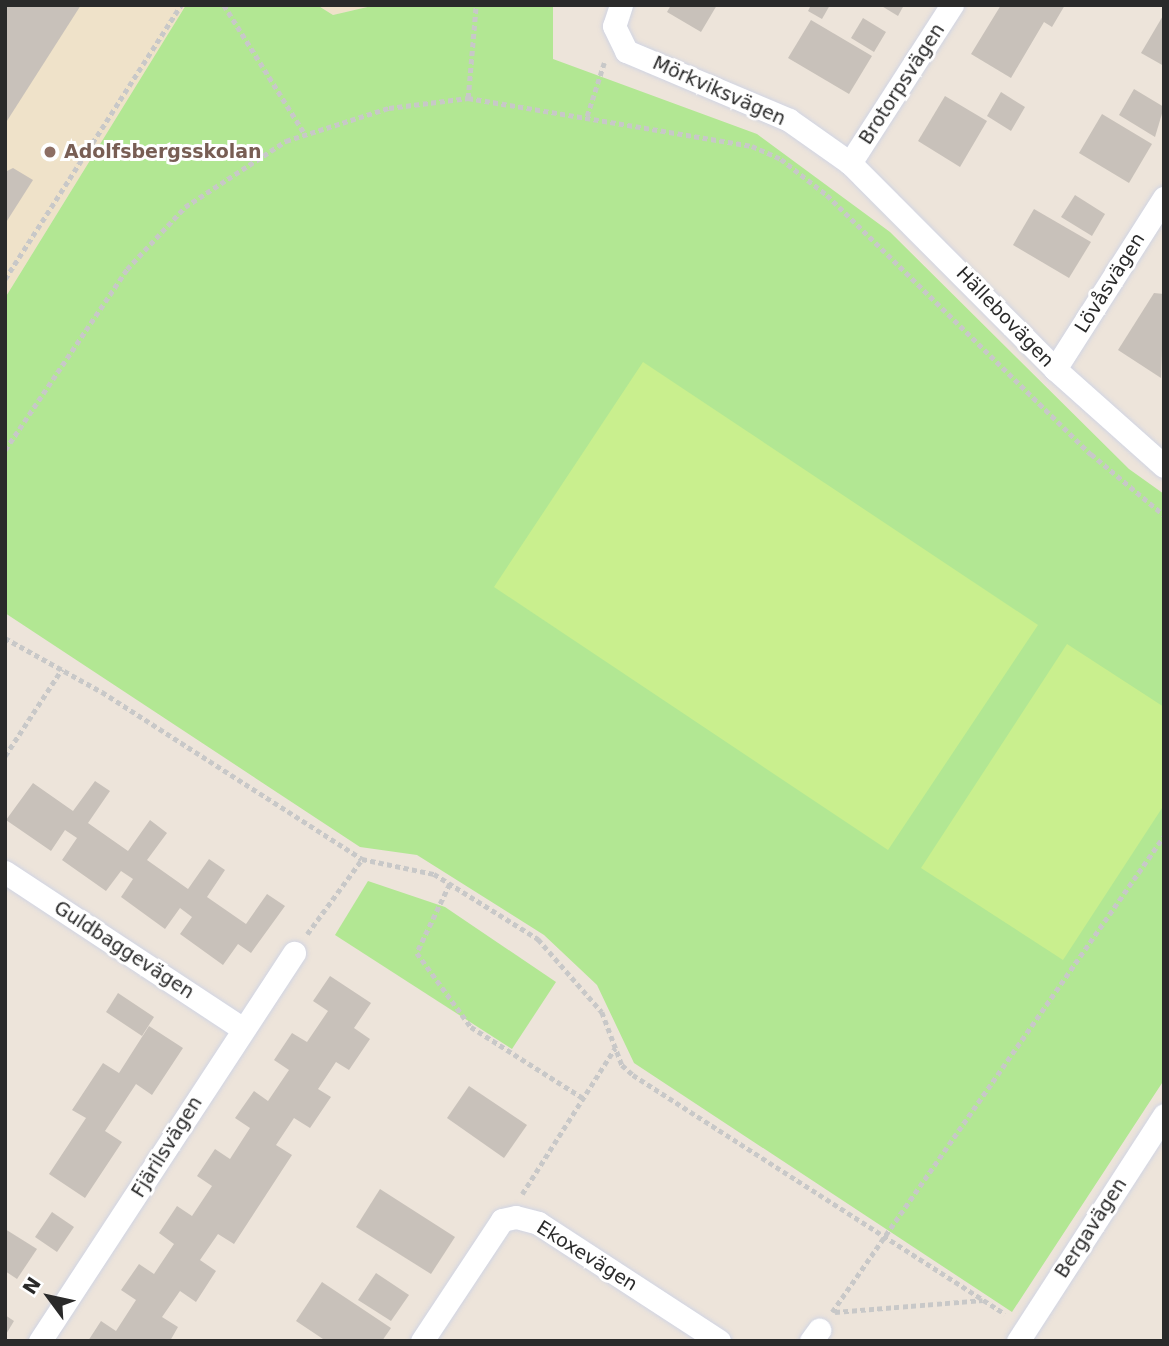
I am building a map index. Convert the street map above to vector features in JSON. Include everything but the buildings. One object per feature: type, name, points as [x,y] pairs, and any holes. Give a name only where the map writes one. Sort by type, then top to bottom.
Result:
[{"type":"street","points":[[621,5],[614,26],[621,40]]},
{"type":"street","name":"Brotorpsvägen","points":[[850,163],[953,5]]},
{"type":"street","name":"Mörkviksvägen","points":[[621,40],[626,51],[789,120],[850,163]]},
{"type":"street","name":"Hällebovägen","points":[[850,163],[1055,369],[1164,466]]},
{"type":"street","name":"Lövåsvägen","points":[[1055,369],[1164,198]]},
{"type":"street","name":"Guldbaggevägen","points":[[5,872],[242,1028]]},
{"type":"street","name":"Fjärilsvägen","points":[[40,1341],[242,1028],[294,953]]},
{"type":"street","name":"Bergavägen","points":[[1016,1331],[1164,1115]]},
{"type":"street","points":[[422,1341],[502,1220]]},
{"type":"street","name":"Ekoxevägen","points":[[502,1220],[538,1223],[719,1341]]},
{"type":"path","points":[[5,279],[181,5]]},
{"type":"path","points":[[224,5],[305,134]]},
{"type":"path","points":[[468,98],[476,5]]},
{"type":"path","points":[[587,116],[601,70],[621,40]]},
{"type":"path","points":[[5,450],[160,229],[213,186],[305,134],[389,108],[468,98],[752,146],[781,159],[827,195],[1091,454],[1164,515]]},
{"type":"path","points":[[5,638],[62,668],[362,859],[410,865],[450,884],[556,955],[602,1012],[615,1047],[633,1075],[983,1300],[1016,1331]]},
{"type":"path","points":[[5,756],[62,668]]},
{"type":"path","points":[[820,1328],[881,1233],[1164,836]]},
{"type":"path","points":[[294,953],[362,859]]},
{"type":"path","points":[[450,884],[417,953],[471,1027],[583,1098]]},
{"type":"path","points":[[502,1220],[615,1047]]},
{"type":"path","points":[[820,1328],[983,1300]]},
{"type":"shaded area","name":"Adolfsbergsskolan","points":[[5,5],[186,5],[5,298]]},
{"type":"shaded area","points":[[317,5],[376,5],[333,15]]},
{"type":"green space","points":[[186,5],[317,5],[333,15],[376,5],[553,5],[553,59],[757,134],[890,232],[1129,469],[1164,494],[1164,1080],[1012,1312],[634,1063],[597,985],[544,935],[417,855],[360,847],[5,613],[5,298]]},
{"type":"green space","points":[[643,362],[1038,625],[888,850],[494,587]]},
{"type":"green space","points":[[1067,644],[1164,707],[1164,805],[1063,960],[921,868]]},
{"type":"green space","points":[[368,881],[445,907],[556,982],[512,1049],[335,935]]},
{"type":"place","name":"Adolfsbergsskolan","points":[[50,152]]}]
